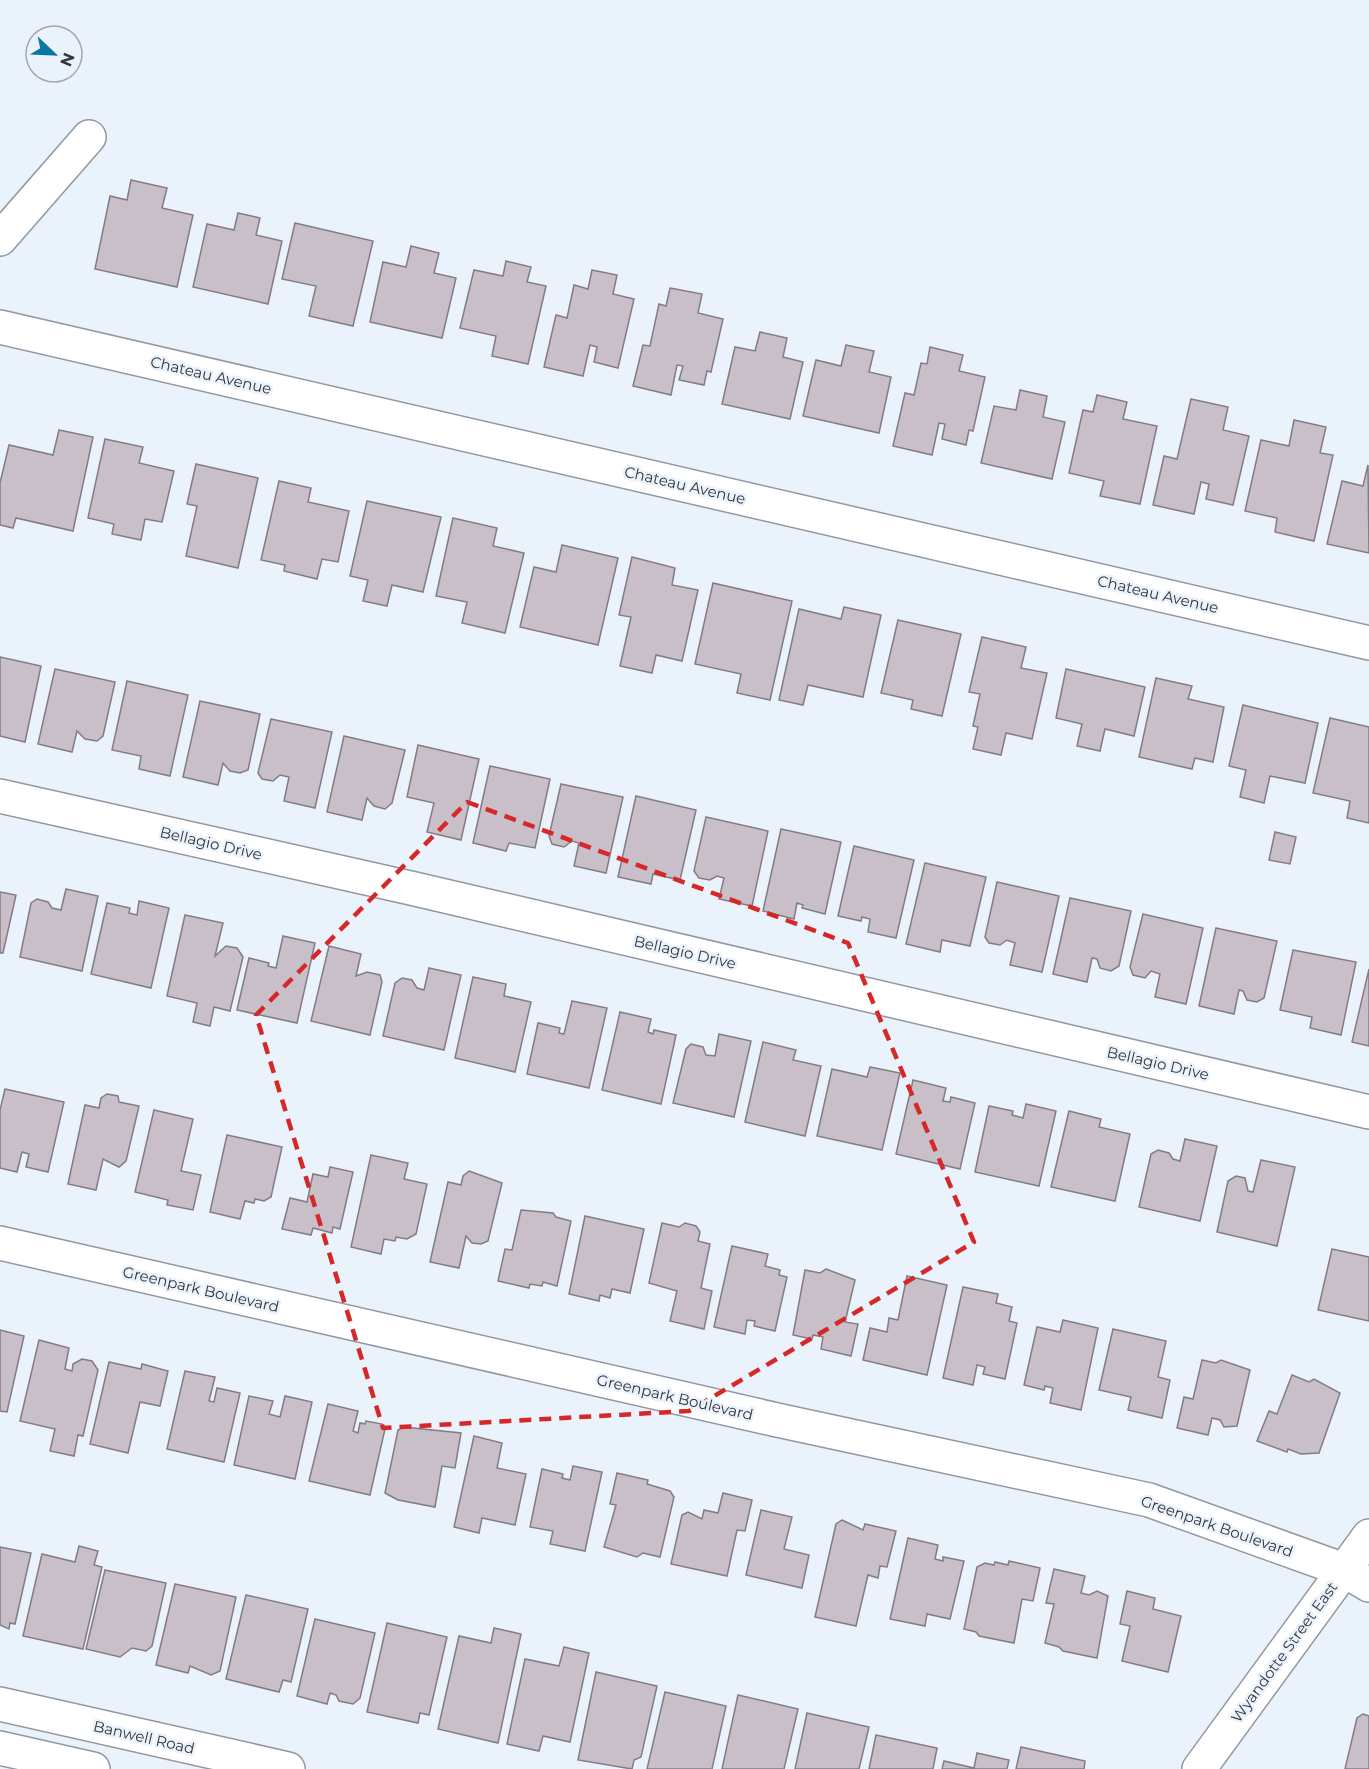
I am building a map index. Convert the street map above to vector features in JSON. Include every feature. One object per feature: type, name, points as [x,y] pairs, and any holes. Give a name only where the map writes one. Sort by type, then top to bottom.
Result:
[{"type":"street","points":[[0,238],[89,137]]},
{"type":"street","name":"Chateau Avenue","points":[[0,327],[1369,643]]},
{"type":"street","name":"Bellagio Drive","points":[[0,796],[426,892],[1369,1112]]},
{"type":"street","name":"Greenpark Boulevard","points":[[0,1243],[777,1420],[1149,1500],[1361,1576]]},
{"type":"street","name":"Wyandotte Street East","points":[[1199,1769],[1361,1576],[1369,1536]]},
{"type":"street","name":"Banwell Road","points":[[0,1704],[288,1769]]},
{"type":"street","points":[[0,1748],[91,1768],[99,1727]]},
{"type":"highlighted area","points":[[467,802],[848,943],[974,1242],[689,1411],[383,1428],[256,1015]]},
{"type":"building","points":[[131,180],[167,188],[162,208],[193,215],[177,287],[95,269],[110,196],[127,200]]},
{"type":"building","points":[[238,213],[260,218],[256,235],[282,241],[268,304],[193,287],[207,224],[234,230]]},
{"type":"building","points":[[295,223],[373,241],[353,326],[309,316],[316,286],[282,279]]},
{"type":"building","points":[[411,246],[439,253],[434,273],[456,278],[442,338],[370,322],[383,262],[406,267]]},
{"type":"building","points":[[506,261],[531,267],[527,282],[546,286],[528,364],[492,356],[496,336],[460,328],[474,270],[503,276]]},
{"type":"building","points":[[592,270],[617,275],[613,294],[634,299],[618,368],[594,362],[597,347],[590,345],[583,376],[544,367],[556,315],[567,318],[574,285],[588,289]]},
{"type":"building","points":[[670,288],[702,294],[698,313],[723,319],[711,372],[707,371],[704,385],[679,380],[683,366],[677,365],[671,395],[633,386],[643,345],[650,346],[659,304],[666,306]]},
{"type":"building","points":[[760,332],[787,338],[783,357],[803,362],[790,419],[722,404],[735,347],[755,351]]},
{"type":"building","points":[[846,345],[874,351],[869,372],[891,377],[879,433],[803,416],[816,360],[841,366]]},
{"type":"building","points":[[930,347],[963,355],[959,371],[985,377],[973,431],[969,430],[966,445],[942,439],[945,424],[939,423],[932,455],[893,446],[905,393],[914,395],[921,363],[927,364]]},
{"type":"building","points":[[1020,390],[1047,396],[1043,417],[1065,422],[1052,479],[981,463],[994,406],[1016,410]]},
{"type":"building","points":[[1097,395],[1127,402],[1123,419],[1157,426],[1140,504],[1100,496],[1104,481],[1069,473],[1083,410],[1093,412]]},
{"type":"building","points":[[1191,399],[1228,407],[1223,430],[1249,436],[1233,505],[1206,499],[1209,484],[1201,482],[1194,514],[1153,505],[1164,456],[1177,459]]},
{"type":"building","points":[[1294,420],[1326,427],[1320,453],[1333,455],[1314,541],[1275,532],[1277,518],[1245,511],[1261,440],[1289,446]]},
{"type":"building","points":[[59,430],[93,437],[73,531],[16,518],[13,528],[0,525],[0,483],[9,445],[53,455]]},
{"type":"building","points":[[105,439],[143,447],[139,463],[174,471],[162,522],[145,519],[141,540],[112,534],[114,524],[88,518]]},
{"type":"building","points":[[196,464],[258,478],[238,568],[186,556],[197,506],[187,504]]},
{"type":"building","points":[[1368,465],[1369,553],[1327,544],[1342,481],[1363,486]]},
{"type":"building","points":[[279,481],[311,488],[308,502],[349,511],[338,562],[322,559],[317,579],[284,571],[285,565],[261,560]]},
{"type":"building","points":[[367,501],[441,517],[423,592],[392,585],[387,606],[363,601],[368,580],[350,576]]},
{"type":"building","points":[[453,518],[497,528],[493,546],[524,553],[505,633],[462,623],[467,602],[436,596]]},
{"type":"building","points":[[562,545],[618,558],[598,645],[520,627],[534,567],[556,572]]},
{"type":"building","points":[[632,557],[675,568],[672,585],[698,590],[682,661],[656,655],[652,673],[620,666],[631,617],[619,615]]},
{"type":"building","points":[[713,583],[792,601],[770,700],[737,693],[741,674],[695,664]]},
{"type":"building","points":[[844,607],[881,615],[863,697],[808,685],[803,705],[779,700],[799,609],[841,619]]},
{"type":"building","points":[[898,620],[961,634],[942,716],[911,709],[913,700],[881,693]]},
{"type":"building","points":[[982,637],[1026,647],[1021,668],[1047,673],[1032,739],[1006,733],[1001,755],[973,749],[978,727],[973,726],[980,694],[969,692]]},
{"type":"building","points":[[0,657],[41,666],[25,742],[0,736]]},
{"type":"building","points":[[55,669],[115,682],[103,736],[97,741],[85,739],[77,731],[72,752],[38,744]]},
{"type":"building","points":[[1066,669],[1145,687],[1134,736],[1105,729],[1100,751],[1077,746],[1082,724],[1056,718]]},
{"type":"building","points":[[1156,678],[1192,686],[1188,699],[1224,707],[1213,762],[1195,758],[1192,769],[1139,757]]},
{"type":"building","points":[[127,681],[188,695],[170,776],[139,769],[141,756],[112,750]]},
{"type":"building","points":[[200,701],[260,714],[248,770],[240,773],[230,771],[223,763],[218,785],[183,777]]},
{"type":"building","points":[[1243,705],[1318,723],[1305,783],[1270,776],[1264,803],[1240,797],[1246,770],[1229,766]]},
{"type":"building","points":[[1330,718],[1369,727],[1369,823],[1347,818],[1350,801],[1313,793]]},
{"type":"building","points":[[271,719],[332,732],[315,808],[284,801],[289,777],[280,775],[273,781],[262,779],[258,773]]},
{"type":"building","points":[[344,736],[405,750],[392,803],[385,809],[374,806],[367,798],[362,820],[327,812]]},
{"type":"building","points":[[418,745],[479,759],[461,840],[427,832],[434,803],[407,797]]},
{"type":"building","points":[[490,766],[550,779],[535,848],[509,843],[506,851],[473,843]]},
{"type":"building","points":[[561,784],[623,797],[606,873],[574,866],[579,843],[572,841],[564,847],[552,844],[549,836]]},
{"type":"building","points":[[636,796],[696,810],[680,880],[653,874],[651,884],[618,877]]},
{"type":"building","points":[[706,817],[768,831],[752,906],[719,899],[724,878],[717,876],[710,880],[699,878],[694,871]]},
{"type":"building","points":[[781,829],[841,842],[825,914],[802,908],[803,905],[797,903],[794,919],[763,911]]},
{"type":"building","points":[[1275,832],[1296,837],[1290,864],[1269,860]]},
{"type":"building","points":[[854,846],[914,860],[896,938],[868,932],[870,919],[862,917],[861,921],[838,916]]},
{"type":"building","points":[[925,863],[986,877],[970,946],[942,940],[940,952],[906,944]]},
{"type":"building","points":[[997,882],[1059,896],[1042,972],[1010,965],[1015,943],[1007,940],[1000,945],[989,943],[985,937]]},
{"type":"building","points":[[66,889],[98,896],[82,971],[20,957],[31,903],[37,899],[48,902],[52,908],[61,910]]},
{"type":"building","points":[[0,892],[16,895],[3,953],[0,953]]},
{"type":"building","points":[[1070,898],[1131,911],[1119,966],[1111,971],[1100,968],[1097,959],[1092,958],[1087,982],[1053,974]]},
{"type":"building","points":[[139,901],[169,908],[151,988],[91,974],[107,903],[130,908],[129,913],[137,915]]},
{"type":"building","points":[[1143,914],[1203,928],[1186,1004],[1155,997],[1160,974],[1151,971],[1145,978],[1133,975],[1130,967]]},
{"type":"building","points":[[185,915],[223,923],[215,956],[226,946],[237,948],[243,957],[230,1011],[214,1007],[210,1026],[193,1022],[197,1003],[167,996]]},
{"type":"building","points":[[1216,928],[1277,941],[1264,998],[1257,1002],[1247,1000],[1243,991],[1239,990],[1234,1014],[1199,1006]]},
{"type":"building","points":[[283,936],[315,943],[297,1023],[237,1010],[249,958],[269,963],[268,966],[276,968]]},
{"type":"building","points":[[329,946],[361,954],[356,976],[367,972],[380,975],[382,982],[370,1035],[311,1021]]},
{"type":"building","points":[[1293,950],[1356,962],[1341,1035],[1310,1028],[1312,1017],[1280,1010]]},
{"type":"building","points":[[429,968],[461,975],[444,1050],[383,1036],[395,983],[402,978],[412,980],[417,988],[424,990]]},
{"type":"building","points":[[1369,969],[1369,1046],[1352,1042]]},
{"type":"building","points":[[473,977],[506,984],[504,996],[531,1002],[515,1072],[455,1058]]},
{"type":"building","points":[[572,1001],[607,1008],[589,1088],[527,1074],[538,1023],[560,1028],[559,1033],[564,1034]]},
{"type":"building","points":[[620,1012],[651,1019],[648,1032],[653,1034],[654,1030],[676,1035],[661,1104],[602,1090]]},
{"type":"building","points":[[719,1034],[751,1041],[734,1117],[673,1103],[686,1049],[691,1044],[703,1047],[706,1055],[715,1056]]},
{"type":"building","points":[[763,1042],[796,1050],[793,1060],[821,1066],[805,1136],[745,1122]]},
{"type":"building","points":[[870,1067],[900,1073],[882,1150],[817,1136],[832,1069],[867,1077]]},
{"type":"building","points":[[913,1080],[946,1088],[943,1101],[950,1102],[951,1097],[975,1103],[960,1169],[896,1154]]},
{"type":"building","points":[[5,1089],[64,1102],[48,1172],[26,1167],[29,1154],[22,1152],[17,1172],[0,1168],[0,1110]]},
{"type":"building","points":[[107,1094],[118,1096],[119,1102],[139,1106],[126,1161],[119,1167],[103,1159],[96,1190],[68,1184],[85,1105],[99,1108],[101,1098]]},
{"type":"building","points":[[1026,1104],[1056,1111],[1039,1186],[975,1172],[989,1106],[1013,1111],[1012,1115],[1023,1118]]},
{"type":"building","points":[[154,1110],[193,1119],[181,1171],[201,1175],[193,1210],[167,1205],[168,1200],[135,1192]]},
{"type":"building","points":[[1069,1111],[1101,1119],[1099,1127],[1130,1134],[1115,1201],[1051,1187]]},
{"type":"building","points":[[227,1135],[282,1147],[271,1197],[264,1201],[255,1199],[254,1203],[245,1201],[240,1219],[210,1212]]},
{"type":"building","points":[[1185,1139],[1217,1146],[1200,1221],[1139,1207],[1151,1154],[1158,1150],[1169,1153],[1173,1159],[1180,1161]]},
{"type":"building","points":[[371,1155],[408,1163],[404,1179],[427,1184],[416,1234],[407,1239],[396,1237],[395,1241],[384,1239],[381,1254],[351,1247]]},
{"type":"building","points":[[1261,1160],[1295,1167],[1277,1246],[1217,1232],[1228,1181],[1236,1176],[1245,1178],[1248,1191],[1253,1192]]},
{"type":"building","points":[[330,1167],[353,1172],[340,1229],[333,1227],[332,1233],[313,1228],[311,1235],[282,1229],[290,1198],[307,1202],[313,1174],[328,1177]]},
{"type":"building","points":[[469,1171],[502,1183],[488,1241],[481,1244],[472,1243],[466,1236],[459,1268],[430,1262],[448,1182],[461,1185],[463,1176]]},
{"type":"building","points":[[521,1210],[553,1213],[556,1217],[571,1221],[557,1286],[543,1282],[542,1286],[530,1284],[529,1288],[498,1281],[505,1249],[512,1250]]},
{"type":"building","points":[[585,1216],[644,1229],[630,1293],[612,1289],[610,1298],[600,1295],[599,1301],[569,1294]]},
{"type":"building","points":[[662,1223],[679,1227],[685,1223],[696,1226],[700,1232],[698,1241],[710,1244],[701,1288],[712,1291],[704,1329],[670,1321],[677,1291],[649,1283]]},
{"type":"building","points":[[732,1246],[768,1254],[765,1266],[780,1270],[779,1275],[787,1277],[775,1331],[754,1326],[755,1321],[747,1320],[745,1334],[714,1327]]},
{"type":"building","points":[[1332,1249],[1369,1257],[1369,1321],[1318,1310]]},
{"type":"building","points":[[826,1269],[855,1280],[845,1322],[858,1324],[851,1356],[821,1349],[823,1337],[813,1335],[812,1339],[793,1335],[805,1270],[820,1273]]},
{"type":"building","points":[[907,1276],[947,1285],[927,1375],[863,1360],[870,1328],[887,1332],[889,1318],[898,1320]]},
{"type":"building","points":[[963,1287],[998,1294],[996,1303],[1012,1307],[1009,1321],[1017,1323],[1005,1379],[983,1374],[985,1367],[977,1365],[973,1385],[943,1378]]},
{"type":"building","points":[[1063,1320],[1098,1328],[1081,1410],[1050,1403],[1053,1388],[1045,1386],[1044,1390],[1024,1385],[1037,1327],[1060,1332]]},
{"type":"building","points":[[1113,1329],[1166,1341],[1158,1377],[1170,1380],[1162,1418],[1128,1410],[1131,1397],[1099,1390]]},
{"type":"building","points":[[0,1330],[24,1336],[7,1412],[0,1411]]},
{"type":"building","points":[[39,1340],[69,1348],[65,1369],[72,1371],[73,1364],[82,1359],[92,1361],[98,1370],[83,1436],[78,1435],[74,1456],[50,1451],[55,1429],[20,1421]]},
{"type":"building","points":[[1202,1360],[1216,1363],[1221,1360],[1250,1370],[1237,1426],[1224,1427],[1220,1420],[1212,1418],[1208,1435],[1177,1428],[1184,1397],[1193,1399]]},
{"type":"building","points":[[109,1362],[141,1369],[142,1364],[168,1371],[160,1406],[140,1402],[128,1453],[90,1444]]},
{"type":"building","points":[[185,1371],[215,1377],[209,1401],[214,1402],[217,1388],[240,1393],[224,1462],[167,1449]]},
{"type":"building","points":[[1292,1375],[1309,1382],[1314,1379],[1340,1393],[1319,1453],[1301,1454],[1288,1449],[1287,1452],[1257,1441],[1269,1411],[1277,1414]]},
{"type":"building","points":[[249,1396],[273,1401],[269,1414],[280,1417],[285,1396],[312,1402],[295,1479],[234,1465]]},
{"type":"building","points":[[328,1404],[358,1411],[353,1431],[358,1433],[360,1423],[365,1424],[366,1421],[382,1424],[382,1428],[385,1429],[370,1495],[309,1481]]},
{"type":"building","points":[[404,1427],[461,1433],[455,1468],[442,1466],[435,1507],[398,1500],[385,1493],[398,1430]]},
{"type":"building","points":[[474,1436],[502,1443],[497,1468],[526,1474],[515,1525],[482,1518],[479,1533],[454,1527]]},
{"type":"building","points":[[573,1466],[602,1472],[585,1551],[550,1544],[553,1531],[530,1527],[542,1469],[563,1474],[562,1478],[570,1480]]},
{"type":"building","points":[[617,1473],[648,1480],[647,1484],[670,1491],[674,1497],[660,1557],[643,1553],[637,1557],[604,1547],[616,1505],[610,1504]]},
{"type":"building","points":[[723,1493],[752,1500],[745,1531],[737,1530],[727,1576],[671,1564],[682,1515],[688,1512],[702,1519],[704,1510],[718,1513]]},
{"type":"building","points":[[761,1510],[792,1517],[784,1549],[809,1555],[802,1588],[746,1575]]},
{"type":"building","points":[[842,1520],[863,1530],[865,1524],[896,1531],[887,1567],[880,1566],[878,1578],[868,1575],[856,1626],[815,1617],[836,1524]]},
{"type":"building","points":[[908,1538],[938,1545],[935,1559],[943,1561],[943,1557],[964,1561],[950,1619],[927,1614],[925,1626],[890,1619]]},
{"type":"building","points":[[79,1546],[98,1551],[94,1565],[102,1567],[83,1649],[23,1636],[42,1554],[75,1562]]},
{"type":"building","points":[[0,1547],[31,1553],[15,1624],[10,1623],[9,1629],[0,1625]]},
{"type":"building","points":[[1009,1561],[1040,1568],[1033,1601],[1022,1599],[1014,1643],[979,1636],[976,1632],[964,1629],[977,1567],[985,1563],[994,1565],[995,1562],[1008,1565]]},
{"type":"building","points":[[1054,1569],[1085,1576],[1081,1593],[1089,1595],[1097,1591],[1108,1596],[1097,1658],[1063,1651],[1059,1647],[1045,1643],[1054,1604],[1046,1603]]},
{"type":"building","points":[[105,1570],[166,1583],[152,1646],[146,1651],[132,1648],[120,1657],[86,1649]]},
{"type":"building","points":[[175,1584],[236,1597],[220,1671],[211,1675],[190,1666],[188,1673],[156,1665]]},
{"type":"building","points":[[1127,1591],[1155,1598],[1153,1609],[1181,1616],[1168,1672],[1122,1661],[1130,1626],[1120,1624]]},
{"type":"building","points":[[246,1595],[308,1609],[291,1682],[283,1680],[279,1692],[226,1679]]},
{"type":"building","points":[[315,1619],[375,1633],[360,1698],[353,1704],[339,1701],[336,1695],[330,1693],[327,1704],[297,1696]]},
{"type":"building","points":[[387,1623],[447,1637],[429,1715],[420,1713],[418,1723],[367,1712]]},
{"type":"building","points":[[494,1628],[521,1634],[498,1743],[438,1729],[459,1636],[491,1643]]},
{"type":"building","points":[[564,1647],[589,1653],[570,1742],[543,1736],[539,1751],[507,1744],[525,1659],[559,1666]]},
{"type":"building","points":[[596,1672],[657,1686],[641,1757],[634,1760],[632,1769],[578,1760]]},
{"type":"building","points":[[665,1692],[726,1706],[712,1769],[647,1769]]},
{"type":"building","points":[[738,1695],[798,1709],[784,1769],[722,1769]]},
{"type":"building","points":[[807,1713],[869,1727],[859,1769],[795,1769]]},
{"type":"building","points":[[1363,1714],[1369,1716],[1369,1769],[1345,1769],[1357,1718]]},
{"type":"building","points":[[876,1735],[937,1748],[933,1769],[869,1769]]},
{"type":"building","points":[[1021,1747],[1085,1761],[1084,1769],[1016,1769]]},
{"type":"building","points":[[977,1753],[1009,1760],[1007,1769],[942,1769],[944,1761],[974,1768]]}]
